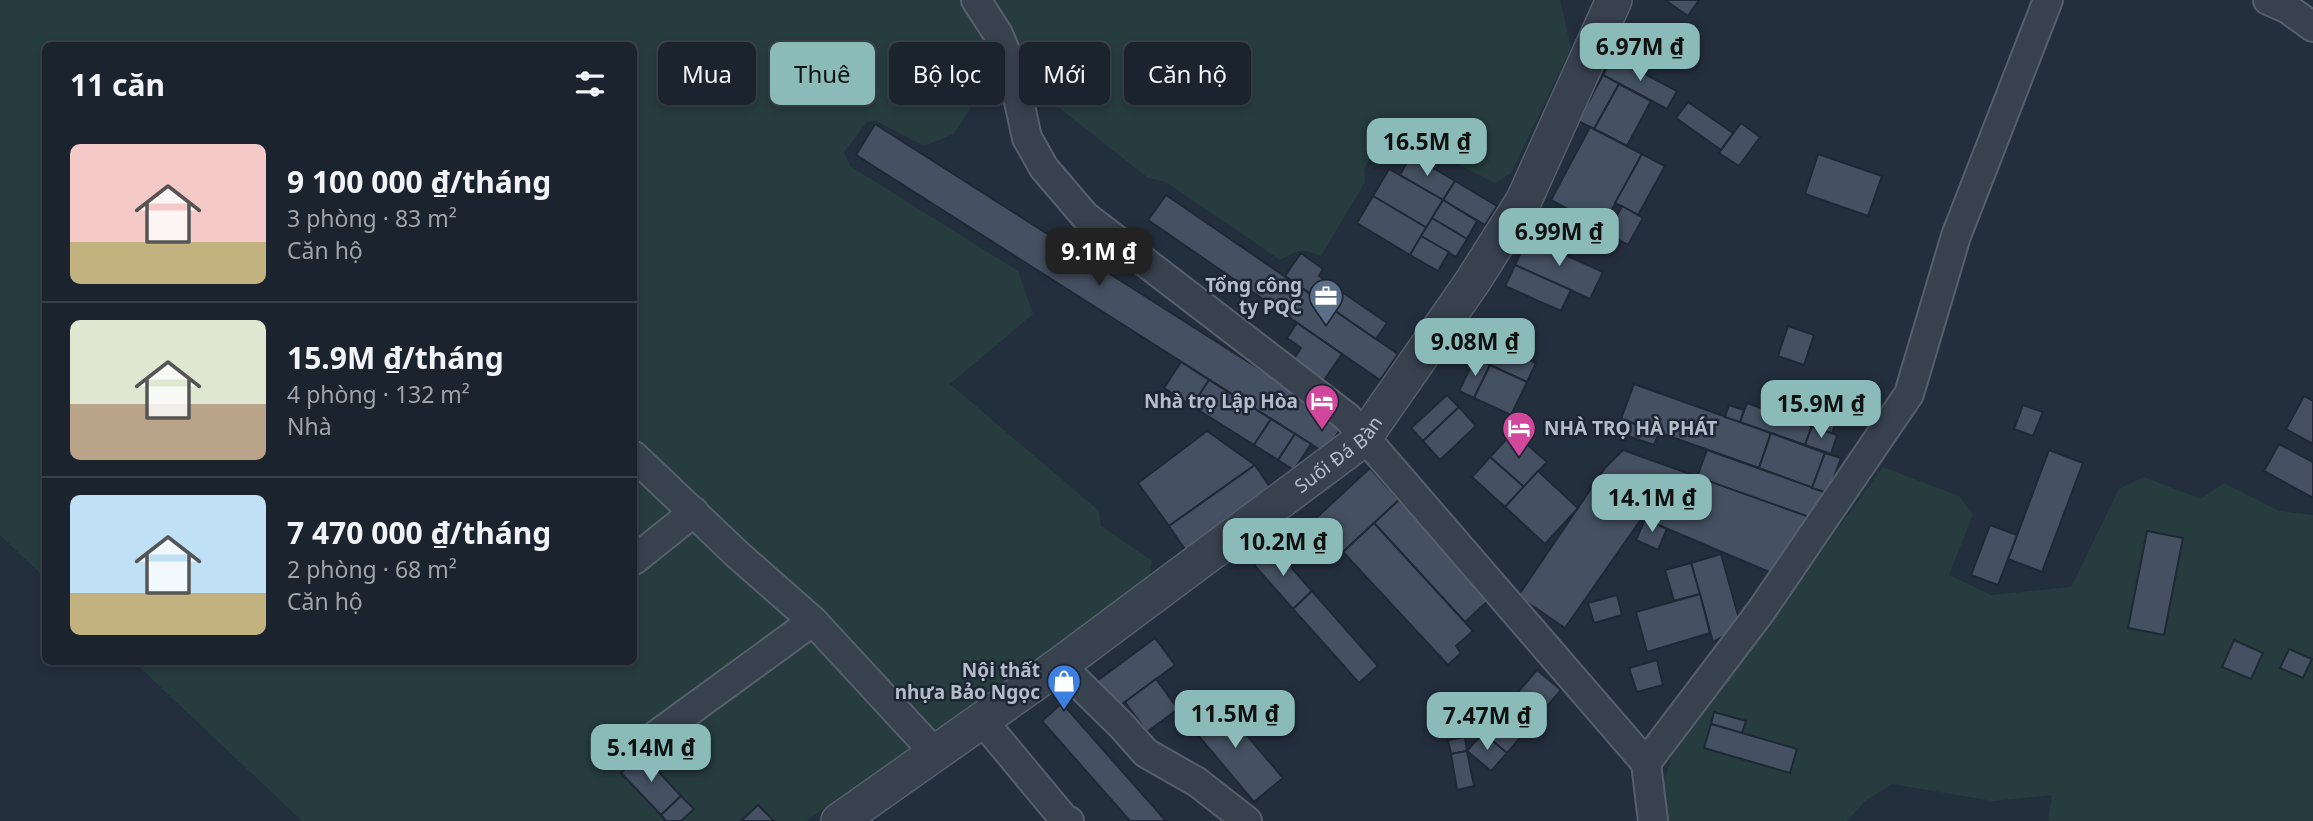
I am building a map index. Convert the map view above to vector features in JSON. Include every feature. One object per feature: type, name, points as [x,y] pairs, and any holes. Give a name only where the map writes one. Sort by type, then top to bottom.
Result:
[{"type":"street","points":[[976,0],[998,34],[1011,65],[1027,138],[1044,168],[1085,216],[1347,417],[1363,439],[1646,763],[1653,821]]},
{"type":"street","name":"Suối Đá Bàn","points":[[839,821],[1060,665],[1363,439],[1474,281],[1524,200],[1614,0]]},
{"type":"street","points":[[1646,763],[1761,611],[1909,394],[1956,236],[2048,0]]},
{"type":"street","points":[[2268,0],[2288,9],[2313,27]]},
{"type":"street","points":[[637,459],[813,621],[935,753]]},
{"type":"street","points":[[637,558],[694,512]]},
{"type":"street","points":[[655,736],[813,621]]},
{"type":"street","points":[[1060,665],[1146,753],[1197,782],[1247,821]]},
{"type":"street","points":[[982,720],[1066,821]]},
{"type":"green space","points":[[0,0],[1560,0],[1571,48],[1511,173],[1495,183],[1399,135],[1378,140],[1364,170],[1365,182],[1321,256],[1300,251],[1280,260],[1166,182],[1148,178],[1056,105],[1110,105],[1110,42],[1019,42],[1019,76],[1005,65],[1005,42],[889,42],[889,105],[972,105],[954,134],[924,146],[876,121],[867,122],[844,152],[850,166],[1018,271],[1033,314],[950,384],[1099,511],[1101,526],[1152,561],[1148,587],[1026,666],[806,821],[302,821],[137,665],[637,665],[637,42],[42,42],[42,575],[0,535]]},
{"type":"green space","points":[[1883,467],[1959,496],[1973,514],[1949,575],[1991,595],[2071,587],[2119,489],[2144,477],[2201,499],[2224,483],[2279,511],[2313,515],[2313,821],[2048,821],[2052,795],[1993,801],[1892,784],[1865,801],[1847,821],[1669,821],[1662,788],[1672,756]]},
{"type":"building","points":[[1665,0],[1699,0],[1688,16]]},
{"type":"building","points":[[1613,57],[1677,91],[1667,109],[1603,75]]},
{"type":"building","points":[[1603,75],[1619,84],[1594,129],[1578,121]]},
{"type":"building","points":[[1619,84],[1651,101],[1627,146],[1594,129]]},
{"type":"building","points":[[1688,102],[1733,133],[1721,150],[1676,118]]},
{"type":"building","points":[[1741,123],[1760,137],[1739,166],[1719,153]]},
{"type":"building","points":[[875,124],[1344,423],[1325,453],[856,155]]},
{"type":"building","points":[[1590,127],[1642,154],[1602,228],[1551,200]]},
{"type":"building","points":[[1642,154],[1665,166],[1638,215],[1615,203]]},
{"type":"building","points":[[1818,154],[1882,176],[1868,216],[1805,194]]},
{"type":"building","points":[[1411,155],[1455,181],[1443,200],[1400,175]]},
{"type":"building","points":[[1389,169],[1443,200],[1427,228],[1373,196]]},
{"type":"building","points":[[1455,181],[1497,206],[1485,225],[1443,200]]},
{"type":"building","points":[[1166,195],[1398,354],[1380,380],[1148,220]]},
{"type":"building","points":[[1373,196],[1427,228],[1410,255],[1357,223]]},
{"type":"building","points":[[1443,200],[1477,221],[1467,239],[1432,218]]},
{"type":"building","points":[[1622,206],[1643,218],[1628,245],[1607,234]]},
{"type":"building","points":[[1432,218],[1467,239],[1456,257],[1421,236]]},
{"type":"building","points":[[1421,236],[1449,252],[1438,271],[1410,255]]},
{"type":"building","points":[[1528,238],[1603,272],[1590,299],[1515,265]]},
{"type":"building","points":[[1301,253],[1323,269],[1319,276],[1387,323],[1376,339],[1285,276]]},
{"type":"building","points":[[1515,265],[1571,290],[1561,311],[1505,286]]},
{"type":"building","points":[[1297,323],[1342,354],[1320,386],[1290,365],[1301,348],[1287,338]]},
{"type":"building","points":[[1788,326],[1814,335],[1804,365],[1778,356]]},
{"type":"building","points":[[1485,339],[1536,363],[1527,382],[1475,358]]},
{"type":"building","points":[[1475,358],[1490,365],[1474,398],[1459,391]]},
{"type":"building","points":[[1181,362],[1209,380],[1192,406],[1164,388]]},
{"type":"building","points":[[1490,365],[1527,382],[1511,415],[1474,398]]},
{"type":"building","points":[[1209,380],[1271,419],[1254,445],[1192,406]]},
{"type":"building","points":[[1634,384],[1771,433],[1759,468],[1621,419]]},
{"type":"building","points":[[1447,395],[1459,407],[1423,441],[1411,428]]},
{"type":"building","points":[[2304,396],[2313,401],[2313,444],[2286,429]]},
{"type":"building","points":[[1747,403],[1812,426],[1805,445],[1740,422]]},
{"type":"building","points":[[1729,405],[1744,410],[1740,422],[1725,417]]},
{"type":"building","points":[[2023,405],[2043,412],[2033,436],[2014,429]]},
{"type":"building","points":[[1459,407],[1476,426],[1440,460],[1423,441]]},
{"type":"building","points":[[1811,408],[1838,417],[1832,434],[1805,424]]},
{"type":"building","points":[[1271,419],[1295,434],[1278,460],[1254,445]]},
{"type":"building","points":[[1627,421],[1659,432],[1654,445],[1622,434]]},
{"type":"building","points":[[1812,426],[1837,435],[1831,454],[1805,445]]},
{"type":"building","points":[[1207,431],[1255,465],[1169,526],[1138,483]]},
{"type":"building","points":[[1513,432],[1547,462],[1524,487],[1490,457]]},
{"type":"building","points":[[1771,433],[1825,453],[1812,488],[1759,468]]},
{"type":"building","points":[[1295,434],[1311,444],[1294,470],[1278,460]]},
{"type":"building","points":[[2279,444],[2313,462],[2313,498],[2264,471]]},
{"type":"building","points":[[1623,450],[1810,517],[1774,574],[1642,518],[1565,628],[1518,596],[1605,468]]},
{"type":"building","points":[[1707,450],[1828,493],[1818,520],[1697,477]]},
{"type":"building","points":[[2049,450],[2083,463],[2042,572],[2008,559]]},
{"type":"building","points":[[1825,453],[1841,458],[1828,493],[1812,488]]},
{"type":"building","points":[[1490,457],[1524,487],[1505,507],[1472,477]]},
{"type":"building","points":[[1255,465],[1272,490],[1186,551],[1169,526]]},
{"type":"building","points":[[1370,468],[1399,500],[1343,552],[1314,520]]},
{"type":"building","points":[[1538,471],[1578,508],[1545,544],[1505,507]]},
{"type":"building","points":[[1399,500],[1490,599],[1465,622],[1374,523]]},
{"type":"building","points":[[1645,519],[1667,529],[1658,550],[1636,540]]},
{"type":"building","points":[[1374,523],[1473,631],[1456,646],[1461,653],[1448,665],[1343,552]]},
{"type":"building","points":[[1990,525],[2017,535],[1998,585],[1971,575]]},
{"type":"building","points":[[2147,531],[2183,538],[2164,635],[2128,628]]},
{"type":"building","points":[[1274,548],[1312,591],[1293,609],[1254,565]]},
{"type":"building","points":[[1721,554],[1741,626],[1713,642],[1691,563]]},
{"type":"building","points":[[1691,563],[1700,594],[1674,601],[1665,570]]},
{"type":"building","points":[[1312,591],[1378,666],[1359,683],[1293,609]]},
{"type":"building","points":[[1700,594],[1710,633],[1647,652],[1636,612]]},
{"type":"building","points":[[1617,595],[1622,615],[1594,623],[1588,603]]},
{"type":"building","points":[[1155,638],[1175,665],[1117,708],[1097,681]]},
{"type":"building","points":[[2234,640],[2263,653],[2251,679],[2222,667]]},
{"type":"building","points":[[2289,649],[2312,659],[2303,678],[2280,668]]},
{"type":"building","points":[[1657,660],[1663,685],[1637,692],[1629,668]]},
{"type":"building","points":[[1537,670],[1561,690],[1507,753],[1483,733]]},
{"type":"building","points":[[1156,679],[1178,709],[1147,732],[1125,702]]},
{"type":"building","points":[[1215,698],[1283,778],[1254,802],[1187,722]]},
{"type":"building","points":[[1062,703],[1166,821],[1130,821],[1042,721]]},
{"type":"building","points":[[1714,712],[1746,721],[1742,733],[1711,724]]},
{"type":"building","points":[[1711,724],[1797,749],[1790,773],[1704,748]]},
{"type":"building","points":[[1483,733],[1507,753],[1491,771],[1467,751]]},
{"type":"building","points":[[1465,737],[1467,751],[1451,754],[1448,740]]},
{"type":"building","points":[[1467,751],[1474,786],[1457,790],[1451,754]]},
{"type":"building","points":[[642,754],[681,796],[661,815],[621,773]]},
{"type":"building","points":[[681,796],[694,809],[681,821],[666,821],[661,815]]},
{"type":"building","points":[[758,805],[774,821],[741,821]]},
{"type":"place","name":"Tổng công ty PQC","points":[[1326,326]]},
{"type":"place","name":"Nhà trọ Lập Hòa","points":[[1322,431]]},
{"type":"place","name":"NHÀ TRỌ HÀ PHÁT","points":[[1519,458]]},
{"type":"place","name":"Nội thất nhựa Bảo Ngọc","points":[[1064,711]]}]
